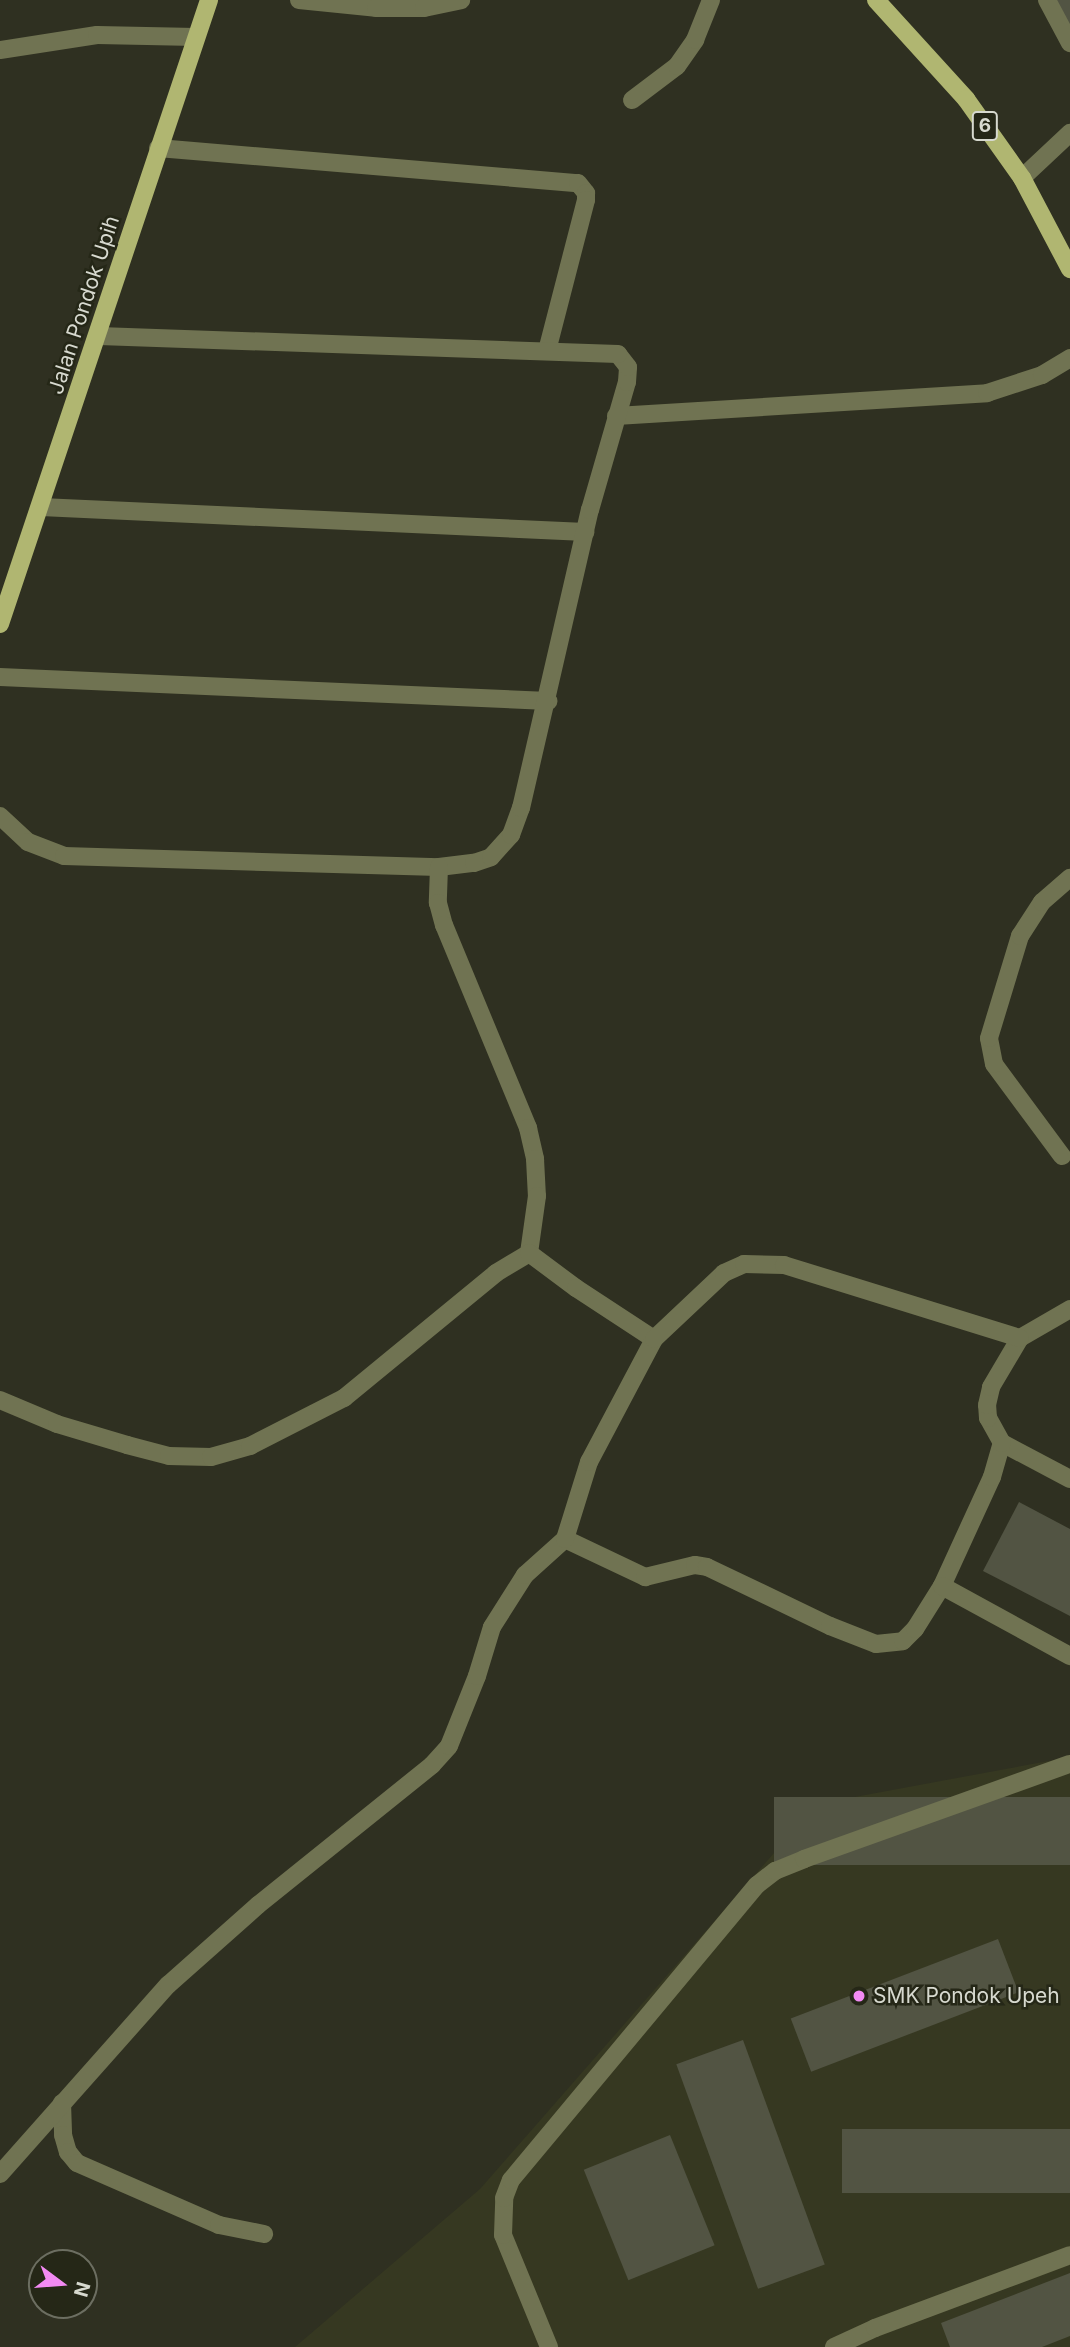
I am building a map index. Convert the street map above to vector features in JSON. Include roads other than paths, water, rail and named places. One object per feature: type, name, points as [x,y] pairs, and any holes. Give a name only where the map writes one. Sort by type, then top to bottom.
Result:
[{"type":"main road","name":"Jalan Pondok Upih","points":[[0,624],[99,336],[158,148],[209,0]]},
{"type":"main road","name":"6","points":[[876,0],[966,99],[1022,178],[1070,269]]},
{"type":"street","points":[[299,0],[376,8],[424,8],[461,0]]},
{"type":"street","points":[[632,100],[677,66],[695,40],[711,0]]},
{"type":"street","points":[[1047,0],[1070,43]]},
{"type":"street","points":[[0,50],[97,35],[196,37]]},
{"type":"street","points":[[1022,178],[1070,133]]},
{"type":"street","points":[[158,148],[578,183],[586,192],[586,200],[547,352]]},
{"type":"street","points":[[0,816],[28,842],[64,856],[439,867],[491,857],[511,835],[548,701],[585,532],[628,367],[618,354],[99,336]]},
{"type":"street","points":[[616,416],[987,393],[1042,375],[1070,358]]},
{"type":"street","points":[[41,507],[585,532]]},
{"type":"street","points":[[0,677],[548,701]]},
{"type":"street","points":[[439,867],[438,903],[444,925],[528,1128],[535,1159],[537,1196],[529,1253]]},
{"type":"street","points":[[1062,1156],[994,1064],[989,1038],[1020,936],[1042,902],[1070,878]]},
{"type":"street","points":[[529,1253],[576,1288],[654,1339]]},
{"type":"street","points":[[0,1401],[57,1423],[138,1448],[169,1456],[211,1457],[250,1446],[344,1398],[496,1273],[529,1253]]},
{"type":"street","points":[[0,2174],[168,1985],[258,1905],[432,1765],[449,1746],[477,1676],[492,1627],[525,1575],[565,1539],[590,1462],[654,1339],[724,1273],[744,1264],[765,1263],[810,1273],[1020,1338]]},
{"type":"street","points":[[1070,1309],[1020,1338],[991,1387],[987,1405],[988,1418],[1002,1443],[1070,1479]]},
{"type":"street","points":[[565,1539],[645,1577],[695,1565],[707,1567],[830,1626],[876,1644],[903,1641],[915,1629],[943,1587],[992,1477],[1002,1443]]},
{"type":"street","points":[[943,1587],[1070,1656]]},
{"type":"street","points":[[549,2347],[503,2235],[504,2198],[511,2180],[757,1885],[775,1871],[804,1859],[1070,1764]]},
{"type":"street","points":[[62,2103],[63,2135],[68,2152],[77,2163],[219,2225],[264,2234]]},
{"type":"street","points":[[834,2347],[1070,2255]]},
{"type":"place","name":"SMK Pondok Upeh","points":[[859,1996]]}]
